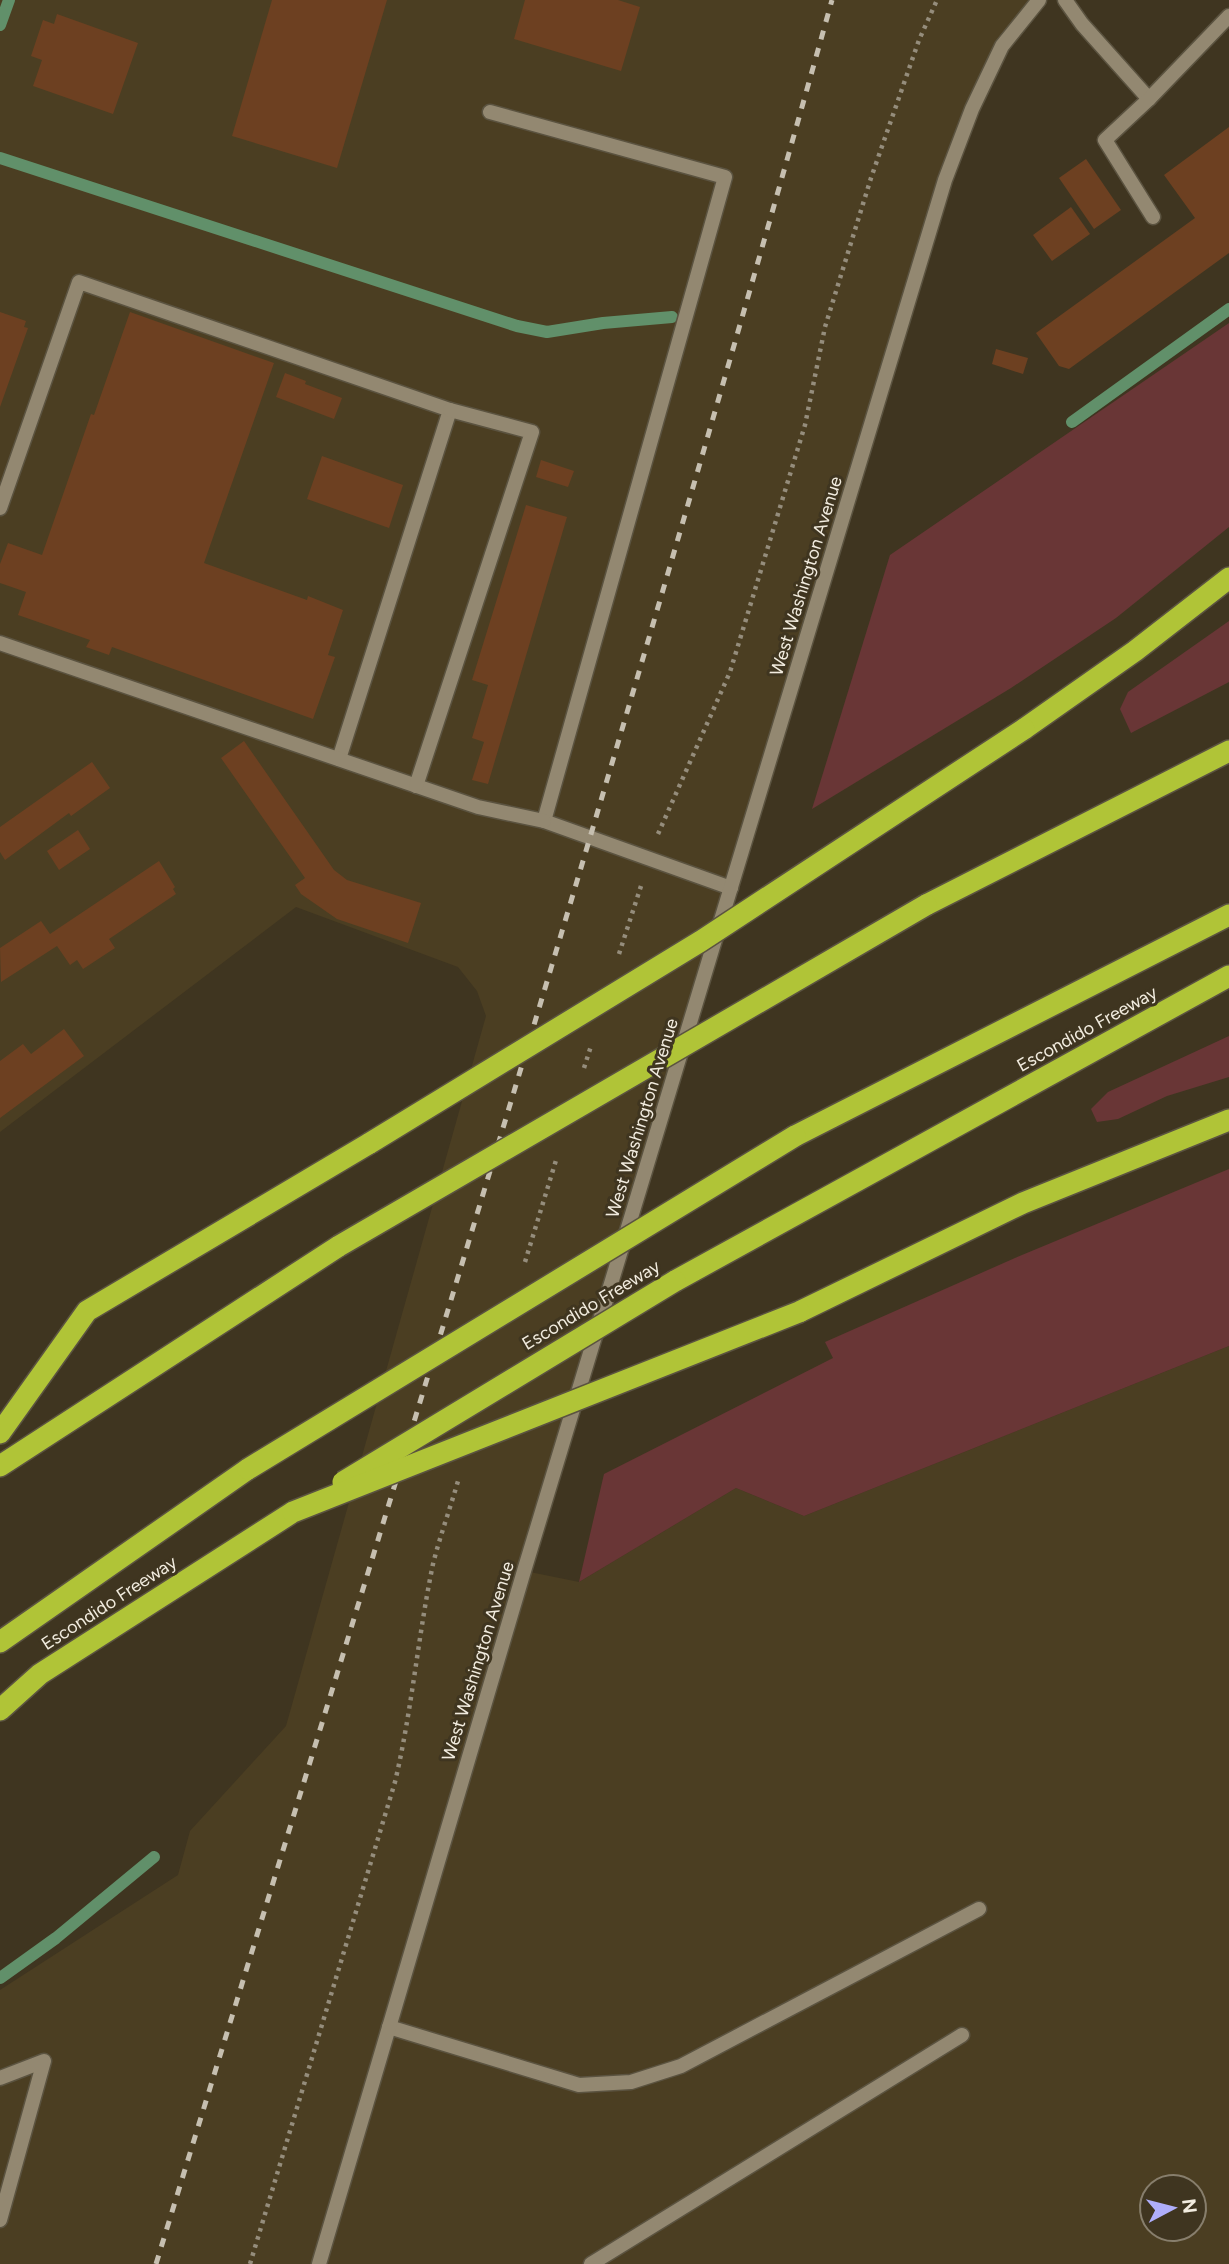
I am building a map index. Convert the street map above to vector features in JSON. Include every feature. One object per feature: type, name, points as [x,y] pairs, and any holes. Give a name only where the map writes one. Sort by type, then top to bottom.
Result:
[{"type":"highway","points":[[0,1433],[87,1311],[370,1143],[701,941],[1024,729],[1135,652],[1229,578]]},
{"type":"highway","points":[[0,1466],[339,1246],[926,905],[1229,751]]},
{"type":"highway","points":[[0,1643],[248,1469],[795,1136],[1229,915]]},
{"type":"highway","name":"Escondido Freeway","points":[[0,1710],[40,1674],[293,1512],[675,1281],[1229,976]]},
{"type":"highway","points":[[293,1512],[799,1312],[1023,1203],[1229,1120]]},
{"type":"street","name":"West Washington Avenue","points":[[318,2264],[945,180],[972,109],[1002,46],[1039,0]]},
{"type":"street","points":[[1065,0],[1082,24],[1149,99]]},
{"type":"street","points":[[1153,217],[1105,139],[1149,99],[1229,16]]},
{"type":"street","points":[[490,112],[725,177],[544,821]]},
{"type":"street","points":[[0,508],[79,282],[450,411],[532,432],[416,786]]},
{"type":"street","points":[[339,760],[450,411]]},
{"type":"street","points":[[0,643],[478,807],[544,821],[732,888]]},
{"type":"street","points":[[389,2027],[579,2085],[631,2082],[681,2066],[979,1909]]},
{"type":"street","points":[[592,2264],[962,2035]]},
{"type":"street","points":[[0,2078],[44,2061],[0,2220]]},
{"type":"shaded area","points":[[0,0],[1039,0],[1002,46],[972,109],[525,1571],[579,1582],[736,1488],[804,1516],[1229,1346],[1229,2264],[0,2264],[0,1990],[178,1875],[190,1831],[286,1726],[486,1016],[477,991],[458,967],[296,907],[0,1132]]},
{"type":"shaded area","points":[[1229,323],[1229,527],[1116,618],[1011,688],[812,809],[890,555]]},
{"type":"shaded area","points":[[1229,621],[1229,682],[1131,733],[1120,709],[1128,692]]},
{"type":"shaded area","points":[[1229,1036],[1229,1077],[1167,1096],[1118,1119],[1097,1122],[1091,1109],[1108,1092]]},
{"type":"shaded area","points":[[1229,1169],[1229,1346],[804,1516],[736,1488],[579,1582],[604,1474],[833,1358],[825,1342],[1015,1258]]},
{"type":"building","points":[[272,0],[387,0],[337,168],[232,136]]},
{"type":"building","points":[[525,0],[618,0],[640,7],[621,71],[514,39]]},
{"type":"building","points":[[57,14],[138,43],[113,114],[33,86],[42,60],[31,56],[43,20],[54,24]]},
{"type":"building","points":[[1229,127],[1229,253],[1069,369],[1059,366],[1036,333],[1195,218],[1164,175]]},
{"type":"building","points":[[1086,159],[1121,210],[1094,229],[1059,178]]},
{"type":"building","points":[[1071,207],[1090,234],[1052,261],[1033,235]]},
{"type":"building","points":[[0,312],[26,321],[24,327],[28,328],[0,407]]},
{"type":"building","points":[[130,312],[274,363],[204,563],[343,610],[328,655],[335,657],[313,719],[112,647],[109,655],[86,647],[90,640],[18,615],[26,592],[0,583],[0,564],[8,543],[42,555]]},
{"type":"building","points":[[996,349],[1028,358],[1023,374],[992,364]]},
{"type":"building","points":[[285,373],[342,398],[334,419],[276,397]]},
{"type":"building","points":[[322,456],[403,485],[389,528],[307,499]]},
{"type":"building","points":[[541,460],[574,471],[568,487],[536,477]]},
{"type":"building","points":[[526,505],[567,517],[488,784],[472,780],[484,742],[472,738],[488,685],[472,680]]},
{"type":"building","points":[[244,741],[334,870],[347,880],[421,903],[408,943],[337,919],[301,894],[295,885],[305,878],[221,758]]},
{"type":"building","points":[[92,762],[110,788],[71,816],[69,813],[5,860],[0,852],[0,827]]},
{"type":"building","points":[[78,830],[90,849],[59,870],[47,851]]},
{"type":"building","points":[[159,861],[175,887],[173,889],[176,894],[109,939],[115,948],[83,969],[77,960],[70,965],[57,946],[1,982],[0,948],[41,921],[50,934]]},
{"type":"building","points":[[64,1029],[84,1056],[0,1118],[0,1061],[23,1044],[31,1054]]},
{"type":"waterway","points":[[0,25],[9,0]]},
{"type":"waterway","points":[[0,158],[517,326],[547,332],[603,323],[672,317]]},
{"type":"waterway","points":[[1072,422],[1229,309]]},
{"type":"waterway","points":[[0,1978],[56,1938],[154,1857]]},
{"type":"railway","points":[[156,2264],[416,1417],[586,851],[832,0]]}]
